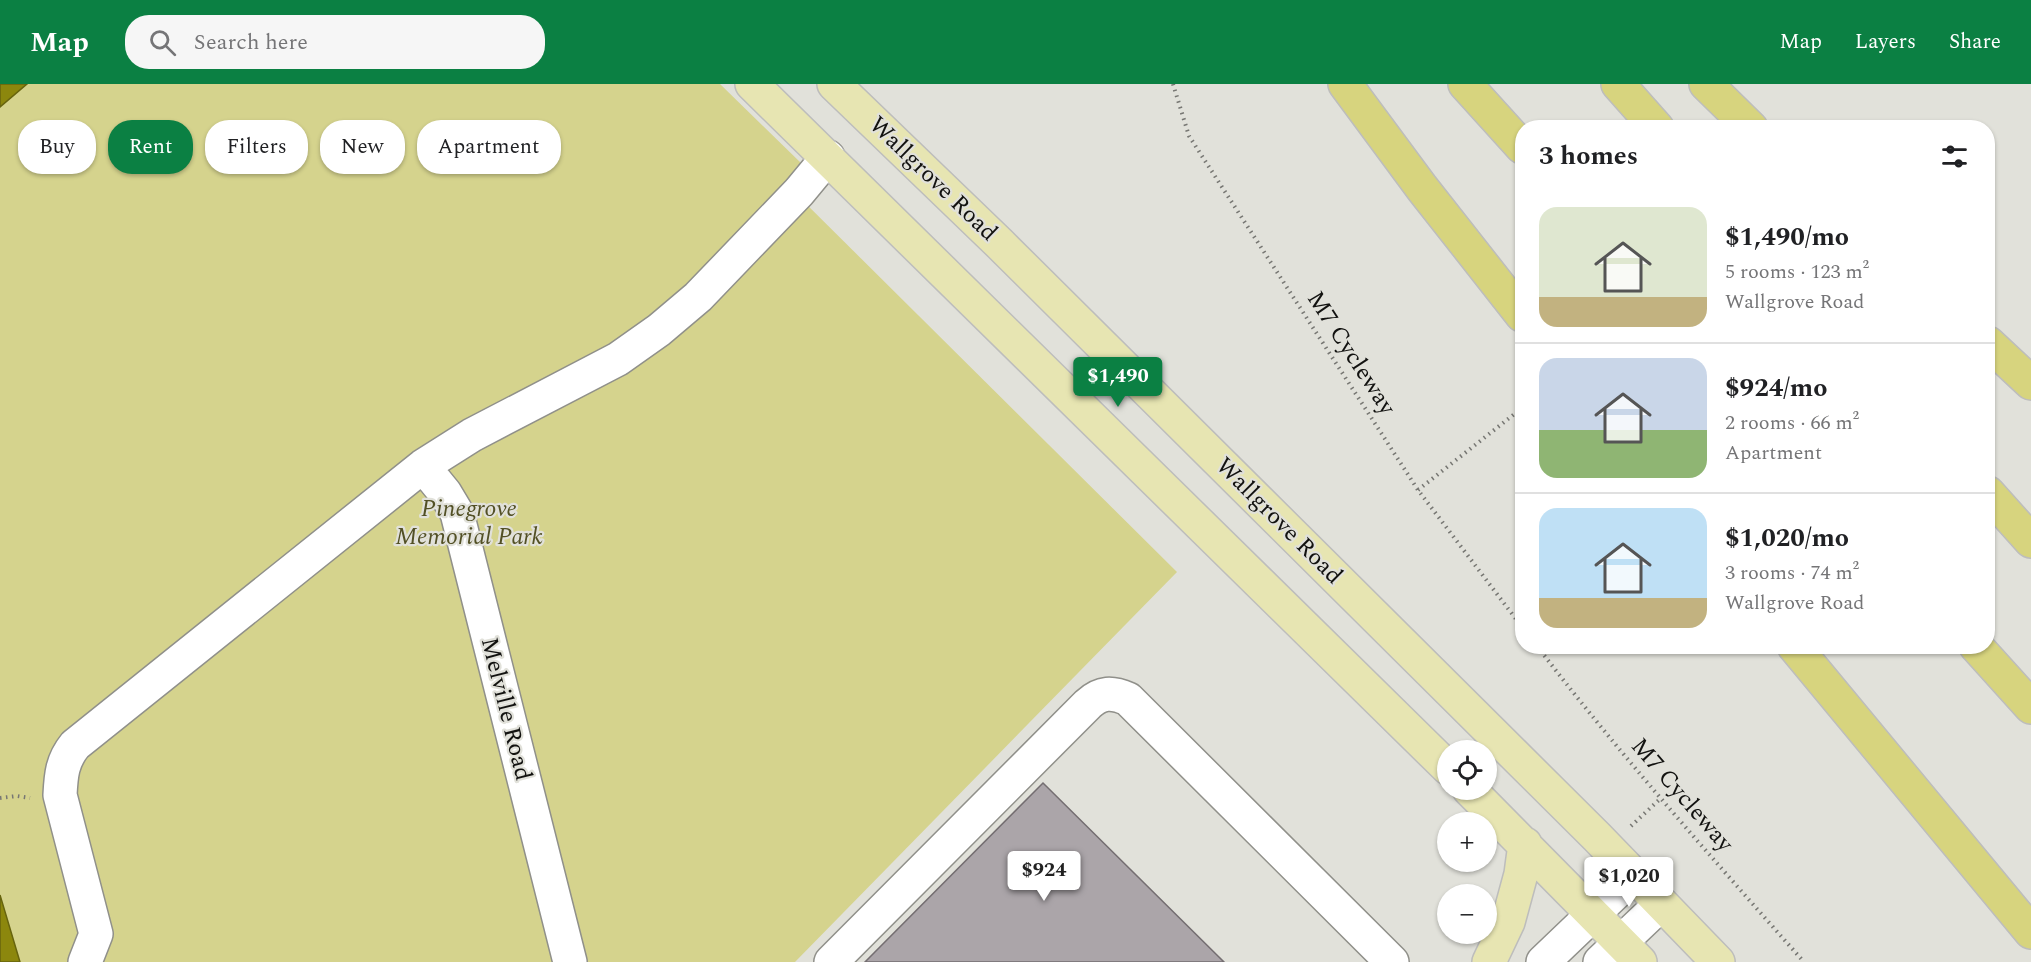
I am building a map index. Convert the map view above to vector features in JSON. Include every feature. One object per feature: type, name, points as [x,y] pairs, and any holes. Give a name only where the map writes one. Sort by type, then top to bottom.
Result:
[{"type":"highway","points":[[1345,84],[1422,188],[1515,306]]},
{"type":"highway","points":[[1466,84],[1515,139]]},
{"type":"highway","points":[[1618,84],[1650,120]]},
{"type":"highway","points":[[1706,84],[1743,120]]},
{"type":"highway","points":[[1995,350],[2031,383]]},
{"type":"highway","points":[[1995,502],[2031,541]]},
{"type":"highway","points":[[1801,654],[2031,932]]},
{"type":"highway","points":[[1983,654],[2031,707]]},
{"type":"main road","points":[[752,84],[1437,757]]},
{"type":"main road","name":"Wallgrove Road","points":[[834,84],[1000,244],[1588,829],[1718,962]]},
{"type":"main road","points":[[1480,800],[1593,914],[1620,956]]},
{"type":"main road","points":[[1489,962],[1508,922],[1521,874],[1525,844]]},
{"type":"street","points":[[92,960],[96,934],[60,795],[61,772],[66,756],[75,745],[423,466],[472,435],[618,359],[659,330],[698,297],[798,192],[828,157]]},
{"type":"street","name":"Melville Road","points":[[423,466],[445,493],[457,513],[570,962]]},
{"type":"street","points":[[831,962],[1095,697],[1105,694],[1116,694],[1128,699],[1392,962]]},
{"type":"street","points":[[1543,962],[1633,876]]},
{"type":"street","points":[[1620,956],[1661,904]]},
{"type":"path","name":"M7 Cycleway","points":[[1173,84],[1189,136],[1418,490],[1515,618]]},
{"type":"path","points":[[1418,490],[1515,414]]},
{"type":"path","name":"M7 Cycleway","points":[[1543,654],[1583,707],[1660,799],[1804,962]]},
{"type":"path","points":[[1630,827],[1660,799]]},
{"type":"green space","name":"Pinegrove Memorial Park","points":[[0,84],[720,84],[801,163],[787,185],[1177,572],[795,962],[0,962]]},
{"type":"shaded area","points":[[0,84],[27,84],[0,107]]},
{"type":"shaded area","points":[[0,895],[20,962],[0,962]]},
{"type":"building","points":[[1043,783],[1224,962],[865,962]]}]
